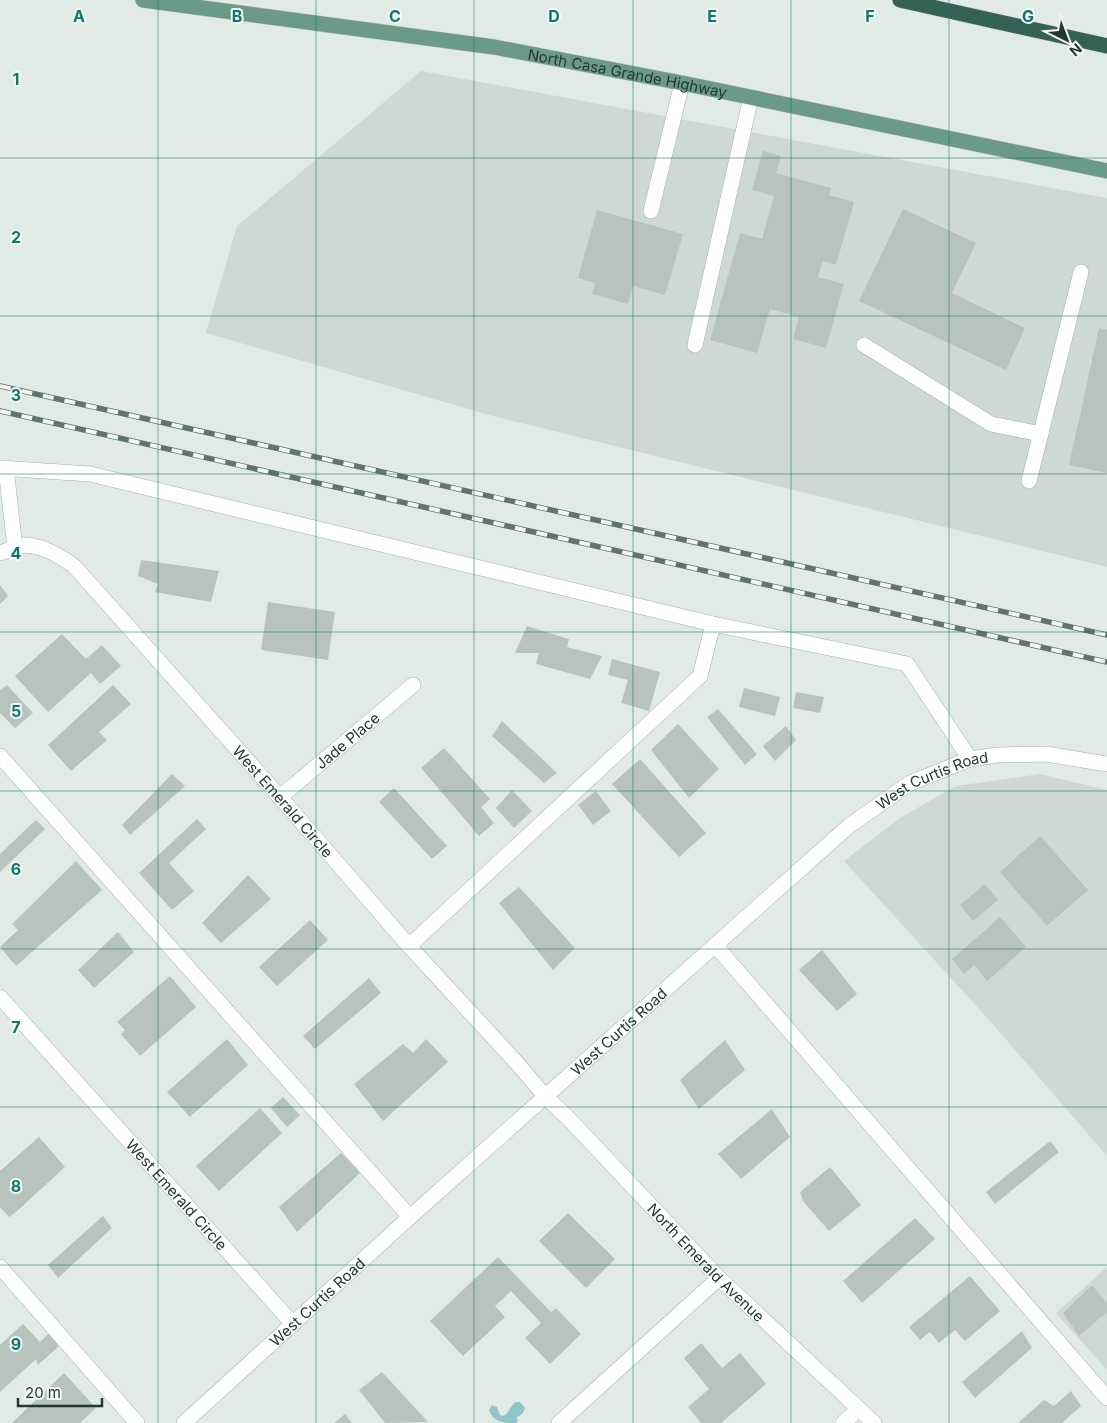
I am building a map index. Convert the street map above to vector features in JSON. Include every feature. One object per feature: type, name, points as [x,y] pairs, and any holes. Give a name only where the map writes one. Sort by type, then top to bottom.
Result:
[{"type":"highway","points":[[900,0],[1107,46]]},
{"type":"main road","name":"North Casa Grande Highway","points":[[143,0],[494,47],[682,83],[1107,171]]},
{"type":"street","points":[[651,211],[682,83]]},
{"type":"street","points":[[695,345],[751,97]]},
{"type":"street","points":[[1030,481],[1080,272]]},
{"type":"street","points":[[864,345],[992,424],[1041,434]]},
{"type":"street","points":[[15,548],[3,468],[90,474],[713,624],[907,664],[970,759]]},
{"type":"street","name":"West Emerald Circle","points":[[0,553],[20,546],[42,549],[57,554],[74,566],[280,797],[409,946],[545,1096]]},
{"type":"street","points":[[409,946],[700,676],[713,624]]},
{"type":"street","name":"Jade Place","points":[[280,797],[413,685]]},
{"type":"street","name":"West Curtis Road","points":[[184,1423],[410,1216],[714,945],[850,826],[910,783],[970,759],[998,755],[1046,754],[1107,764]]},
{"type":"street","points":[[0,756],[410,1216]]},
{"type":"street","points":[[714,945],[1107,1398]]},
{"type":"street","name":"West Emerald Circle","points":[[0,998],[293,1324]]},
{"type":"street","name":"North Emerald Avenue","points":[[545,1096],[719,1278],[874,1423]]},
{"type":"street","points":[[0,1267],[137,1423]]},
{"type":"street","points":[[559,1423],[719,1278]]},
{"type":"street","points":[[843,1423],[859,1408]]},
{"type":"shaded area","points":[[421,71],[1107,198],[1107,567],[493,416],[206,333],[237,226]]},
{"type":"shaded area","points":[[1040,774],[1107,790],[1107,1156],[990,1021],[844,861],[900,818],[956,786]]},
{"type":"shaded area","points":[[1107,1267],[1107,1370],[1056,1313]]},
{"type":"water","points":[[516,1402],[520,1402],[525,1408],[523,1413],[516,1418],[518,1419],[517,1423],[496,1420],[489,1410],[492,1405],[497,1407],[500,1415],[504,1416]]},
{"type":"building","points":[[763,151],[781,156],[776,173],[831,188],[829,195],[854,202],[836,265],[823,261],[818,277],[844,284],[826,348],[793,339],[799,317],[770,309],[757,353],[710,340],[740,233],[762,239],[774,196],[752,190]]},
{"type":"building","points":[[903,209],[976,243],[952,293],[1025,328],[1006,370],[859,301]]},
{"type":"building","points":[[597,210],[683,234],[665,295],[633,286],[628,304],[592,294],[595,283],[578,278]]},
{"type":"building","points":[[1099,328],[1107,330],[1107,473],[1069,465]]},
{"type":"building","points":[[141,560],[219,571],[211,602],[155,592],[158,584],[138,576]]},
{"type":"building","points":[[0,585],[8,596],[0,604]]},
{"type":"building","points":[[268,602],[335,612],[328,660],[261,650]]},
{"type":"building","points":[[527,626],[569,639],[567,647],[602,656],[590,679],[536,664],[539,653],[515,653]]},
{"type":"building","points":[[62,634],[86,659],[102,645],[121,666],[100,684],[91,673],[48,712],[15,676]]},
{"type":"building","points":[[612,659],[660,672],[649,711],[621,703],[628,680],[608,675]]},
{"type":"building","points":[[7,685],[33,713],[15,728],[0,713],[0,690]]},
{"type":"building","points":[[113,685],[131,704],[99,732],[107,740],[71,771],[48,745]]},
{"type":"building","points":[[744,688],[780,697],[775,716],[739,707]]},
{"type":"building","points":[[796,692],[824,697],[820,713],[793,708]]},
{"type":"building","points":[[718,709],[757,754],[745,765],[707,717]]},
{"type":"building","points":[[502,721],[557,773],[544,783],[492,736]]},
{"type":"building","points":[[678,724],[719,769],[689,798],[651,750]]},
{"type":"building","points":[[786,726],[796,740],[775,761],[763,746]]},
{"type":"building","points":[[444,748],[490,799],[481,807],[494,823],[479,836],[421,768]]},
{"type":"building","points":[[640,759],[706,833],[679,857],[612,784]]},
{"type":"building","points":[[172,774],[185,786],[130,835],[122,825]]},
{"type":"building","points":[[394,788],[447,846],[432,859],[379,802]]},
{"type":"building","points":[[512,790],[532,811],[514,828],[496,808]]},
{"type":"building","points":[[596,791],[611,811],[593,825],[578,805]]},
{"type":"building","points":[[197,819],[206,829],[169,863],[194,891],[172,910],[139,873]]},
{"type":"building","points":[[36,820],[45,829],[0,872],[0,854]]},
{"type":"building","points":[[1040,836],[1088,890],[1047,926],[1000,872]]},
{"type":"building","points":[[76,861],[102,890],[16,966],[0,947],[18,930],[12,924]]},
{"type":"building","points":[[248,875],[271,899],[221,943],[202,923]]},
{"type":"building","points":[[985,884],[998,900],[973,921],[960,905]]},
{"type":"building","points":[[519,887],[575,948],[553,970],[499,903]]},
{"type":"building","points":[[1000,917],[1026,947],[987,981],[974,965],[964,974],[952,959]]},
{"type":"building","points":[[310,920],[328,940],[277,986],[259,967]]},
{"type":"building","points":[[118,932],[134,952],[94,988],[78,970]]},
{"type":"building","points":[[822,950],[857,994],[837,1011],[799,970]]},
{"type":"building","points":[[170,976],[196,1007],[140,1056],[121,1034],[125,1030],[117,1022]]},
{"type":"building","points":[[369,978],[381,993],[315,1049],[303,1036]]},
{"type":"building","points":[[227,1039],[248,1065],[190,1117],[167,1092]]},
{"type":"building","points":[[426,1039],[448,1062],[383,1121],[354,1084],[403,1044],[413,1053]]},
{"type":"building","points":[[725,1040],[745,1070],[699,1109],[680,1080]]},
{"type":"building","points":[[283,1097],[300,1115],[287,1127],[271,1108]]},
{"type":"building","points":[[260,1108],[282,1133],[219,1191],[196,1166]]},
{"type":"building","points":[[772,1109],[790,1137],[741,1179],[718,1154]]},
{"type":"building","points":[[39,1137],[65,1167],[9,1217],[0,1207],[0,1171]]},
{"type":"building","points":[[1050,1141],[1059,1152],[995,1204],[986,1192]]},
{"type":"building","points":[[341,1153],[360,1173],[297,1232],[279,1207]]},
{"type":"building","points":[[830,1167],[861,1205],[829,1231],[803,1201],[800,1192]]},
{"type":"building","points":[[568,1213],[615,1259],[586,1288],[539,1241]]},
{"type":"building","points":[[103,1216],[112,1228],[58,1278],[48,1265]]},
{"type":"building","points":[[915,1218],[935,1239],[862,1303],[843,1281]]},
{"type":"building","points":[[498,1257],[551,1312],[556,1308],[581,1334],[550,1364],[525,1338],[541,1323],[511,1291],[495,1306],[505,1317],[463,1356],[430,1321]]},
{"type":"building","points":[[970,1276],[1000,1311],[965,1341],[955,1330],[939,1343],[930,1332],[920,1340],[909,1327]]},
{"type":"building","points":[[1092,1285],[1107,1303],[1107,1312],[1079,1336],[1063,1313]]},
{"type":"building","points":[[23,1324],[40,1342],[49,1333],[60,1345],[38,1365],[36,1359],[0,1392],[0,1345]]},
{"type":"building","points":[[1022,1331],[1032,1348],[975,1398],[962,1382]]},
{"type":"building","points":[[701,1343],[722,1368],[740,1353],[766,1384],[721,1423],[701,1423],[688,1407],[709,1389],[684,1358]]},
{"type":"building","points":[[382,1372],[428,1422],[385,1423],[359,1390]]},
{"type":"building","points":[[64,1373],[96,1408],[80,1423],[12,1423]]},
{"type":"building","points":[[1071,1391],[1081,1406],[1062,1423],[1018,1423],[1044,1400],[1054,1406]]},
{"type":"building","points":[[345,1414],[352,1423],[334,1423]]},
{"type":"railway","points":[[0,386],[1107,635]]},
{"type":"railway","points":[[0,411],[1107,662]]}]
